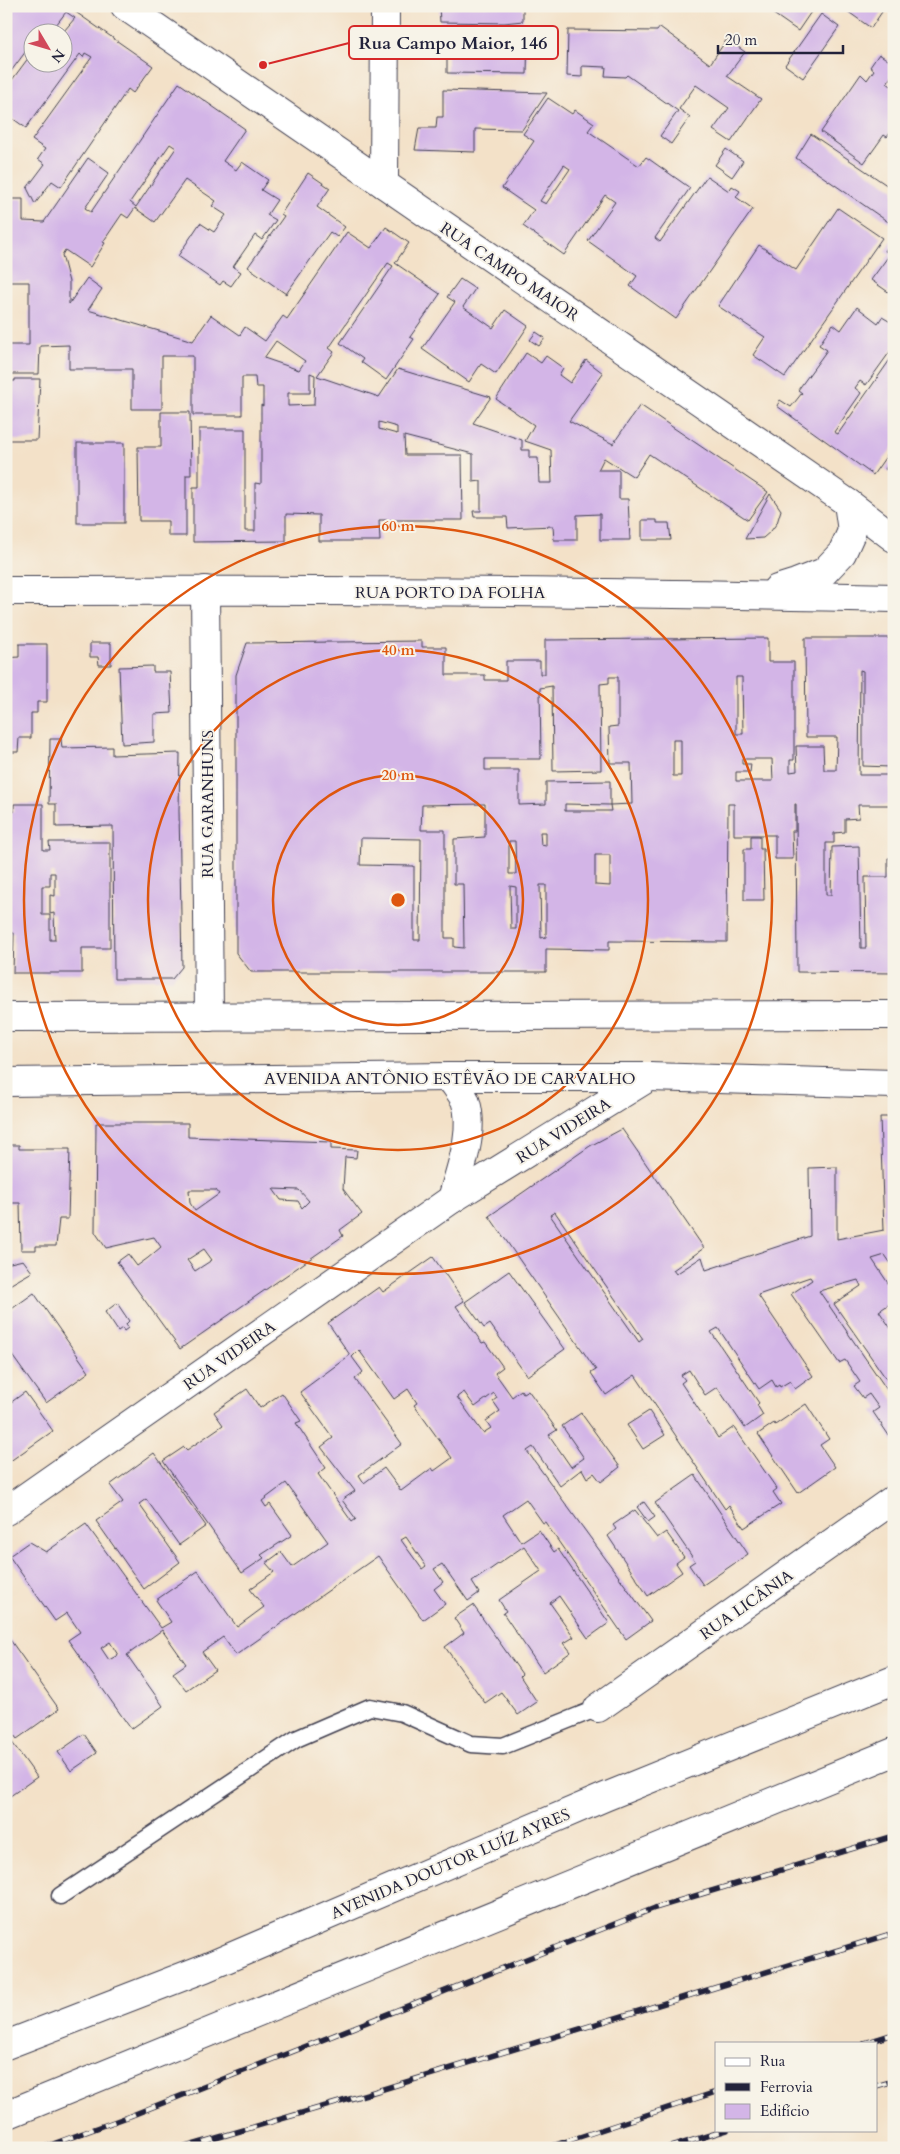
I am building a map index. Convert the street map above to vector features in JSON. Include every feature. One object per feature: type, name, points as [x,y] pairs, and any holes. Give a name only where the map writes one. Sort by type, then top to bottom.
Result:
[{"type":"main road","name":"RUA CAMPO MAIOR","points":[[125,6],[848,503],[894,538]]},
{"type":"main road","points":[[384,6],[384,184]]},
{"type":"main road","points":[[754,594],[796,584],[824,572],[842,553],[852,532],[848,503]]},
{"type":"main road","name":"RUA PORTO DA FOLHA","points":[[6,591],[205,590],[754,594],[894,598]]},
{"type":"main road","name":"RUA GARANHUNS","points":[[205,590],[209,1017]]},
{"type":"main road","points":[[6,1017],[894,1015]]},
{"type":"main road","points":[[450,1077],[465,1100],[468,1129],[466,1148],[452,1199]]},
{"type":"main road","name":"AVENIDA ANTÔNIO ESTÊVÃO DE CARVALHO","points":[[6,1082],[450,1077],[649,1077],[894,1084]]},
{"type":"main road","name":"RUA VIDEIRA","points":[[6,1511],[452,1199],[649,1077]]},
{"type":"main road","name":"RUA LICÂNIA","points":[[598,1708],[894,1499]]},
{"type":"main road","name":"AVENIDA DOUTOR LUÍZ AYRES","points":[[6,2045],[205,1968],[605,1798],[894,1680]]},
{"type":"main road","points":[[6,2115],[894,1752]]},
{"type":"lane","points":[[60,1896],[296,1739],[370,1707],[402,1713],[471,1744],[504,1746],[598,1708]]},
{"type":"building","points":[[6,6],[67,6],[153,66],[133,93],[128,89],[61,187],[52,181],[35,204],[27,188],[45,164],[38,159],[45,149],[32,140],[92,57],[85,53],[83,57],[80,54],[72,65],[72,22],[75,18],[66,12],[58,22],[22,22],[22,56],[6,78]]},
{"type":"building","points":[[439,6],[523,6],[523,21],[504,23],[440,22]]},
{"type":"building","points":[[762,6],[815,6],[798,31]]},
{"type":"building","points":[[840,6],[886,6],[871,28]]},
{"type":"building","points":[[821,14],[839,27],[803,78],[785,65]]},
{"type":"building","points":[[433,27],[528,29],[527,74],[447,73],[447,56],[433,56]]},
{"type":"building","points":[[660,27],[710,64],[727,39],[745,52],[727,76],[761,99],[731,142],[713,130],[729,108],[696,85],[679,109],[690,117],[671,144],[660,136],[678,111],[627,75],[625,77],[605,76],[606,67],[582,66],[582,77],[567,76],[568,30],[657,31]]},
{"type":"building","points":[[879,54],[894,64],[894,72],[887,83],[894,88],[894,122],[891,126],[894,128],[887,137],[884,135],[864,163],[821,132],[861,74],[867,80],[874,70],[870,67]]},
{"type":"building","points":[[22,66],[22,72],[67,72],[26,128],[12,118],[8,122],[6,121],[6,88]]},
{"type":"building","points":[[179,83],[245,129],[223,161],[236,170],[242,162],[268,180],[261,190],[277,200],[267,215],[276,220],[262,240],[255,235],[233,267],[241,272],[231,286],[223,281],[220,285],[178,256],[200,223],[214,232],[226,215],[212,206],[216,201],[185,180],[155,222],[135,208],[128,218],[122,214],[103,242],[105,243],[90,267],[65,250],[62,255],[69,282],[69,304],[87,278],[102,289],[88,310],[193,341],[211,315],[240,335],[245,327],[265,341],[283,316],[287,319],[347,232],[371,248],[386,227],[409,243],[395,263],[440,294],[410,337],[414,339],[386,380],[361,362],[363,359],[340,343],[393,266],[388,263],[329,348],[334,352],[317,376],[379,397],[398,369],[491,397],[473,423],[522,440],[522,450],[529,450],[529,458],[538,458],[539,483],[552,483],[551,450],[525,441],[534,425],[496,399],[526,353],[541,363],[546,356],[563,368],[559,375],[570,383],[586,360],[603,373],[569,421],[613,444],[640,405],[768,492],[748,520],[649,454],[634,477],[604,458],[598,470],[619,470],[619,499],[628,499],[630,540],[600,540],[600,514],[577,515],[577,540],[554,540],[553,526],[508,528],[507,517],[474,517],[473,511],[481,511],[481,481],[473,482],[473,454],[404,436],[405,455],[462,455],[463,520],[379,520],[380,541],[319,541],[319,515],[286,514],[286,541],[193,542],[193,487],[199,487],[199,429],[245,429],[245,531],[255,531],[255,483],[261,484],[261,405],[263,406],[263,387],[256,387],[255,377],[242,377],[242,415],[193,415],[193,356],[162,356],[162,409],[132,409],[132,369],[69,369],[69,345],[40,346],[39,374],[6,374],[6,345],[29,345],[29,282],[6,282],[6,199],[23,199],[23,221],[44,222],[88,158],[109,173],[85,208],[91,212]],"holes":[[[170,144],[176,148],[136,207],[130,202]],[[276,341],[305,361],[299,370],[264,358]],[[310,373],[315,375],[314,405],[288,406],[288,393],[310,393]],[[379,422],[397,427],[397,434],[379,429]]]},
{"type":"building","points":[[443,90],[547,93],[522,130],[475,129],[475,152],[415,150],[419,128],[436,128],[437,117],[443,117]]},
{"type":"building","points":[[548,98],[572,114],[575,110],[594,123],[588,131],[639,166],[646,157],[690,188],[655,238],[660,242],[707,176],[729,191],[732,186],[740,191],[736,197],[753,209],[676,319],[630,286],[637,276],[588,241],[615,202],[605,195],[564,255],[523,226],[534,210],[502,188],[534,141],[523,134]],"holes":[[[564,165],[570,169],[546,204],[540,201]]]},
{"type":"building","points":[[811,134],[894,190],[894,226],[796,158]]},
{"type":"building","points":[[726,149],[743,161],[732,177],[715,165]]},
{"type":"building","points":[[308,173],[330,188],[317,207],[345,227],[337,237],[330,232],[286,294],[248,267],[284,216],[281,214]]},
{"type":"building","points":[[838,208],[882,238],[785,377],[753,355],[765,337],[718,306],[759,245],[796,270]]},
{"type":"building","points":[[894,238],[894,296],[871,280],[890,254],[885,251]]},
{"type":"building","points":[[460,279],[475,289],[463,307],[493,328],[505,310],[528,326],[496,374],[481,364],[469,382],[422,349],[455,302],[447,297]]},
{"type":"building","points":[[857,307],[878,323],[882,317],[894,324],[892,332],[894,334],[894,346],[866,385],[860,381],[855,388],[861,393],[834,432],[838,434],[894,354],[894,445],[873,475],[777,406],[780,400],[791,407],[802,393],[798,390],[827,350],[819,345],[833,324],[841,330]]},
{"type":"building","points":[[536,332],[545,338],[539,346],[530,340]]},
{"type":"building","points":[[15,379],[40,379],[37,440],[6,440],[6,381],[15,381]]},
{"type":"building","points":[[161,412],[190,412],[191,475],[186,475],[186,536],[168,536],[168,521],[139,521],[138,447],[161,447]]},
{"type":"building","points":[[77,443],[124,443],[124,523],[77,523]]},
{"type":"building","points":[[894,456],[894,474],[885,469]]},
{"type":"building","points":[[770,494],[781,510],[777,523],[763,538],[745,539]]},
{"type":"building","points":[[642,520],[657,520],[657,523],[669,523],[671,540],[642,540]]},
{"type":"building","points":[[768,638],[768,662],[794,662],[794,760],[790,760],[790,772],[797,771],[796,746],[823,746],[824,770],[836,770],[837,737],[806,737],[805,638],[894,638],[894,782],[890,782],[890,805],[858,805],[859,818],[845,819],[845,832],[834,833],[834,843],[826,843],[826,895],[831,895],[832,847],[859,846],[861,948],[866,948],[865,877],[888,877],[888,858],[894,858],[894,973],[797,972],[796,804],[795,831],[792,831],[793,859],[775,859],[775,835],[734,835],[734,804],[728,804],[727,942],[609,941],[609,950],[546,949],[546,972],[251,972],[236,953],[236,675],[247,643],[422,641],[422,647],[446,647],[446,675],[485,675],[485,680],[506,680],[506,661],[540,661],[540,674],[545,674],[545,640]],"holes":[[[860,670],[863,671],[863,766],[890,767],[890,775],[859,775]],[[609,677],[618,677],[618,726],[609,727],[610,763],[631,763],[632,804],[610,805],[610,781],[546,782],[546,804],[519,805],[519,770],[485,770],[485,759],[541,759],[540,688],[552,686],[553,771],[601,770],[600,684],[609,683]],[[736,677],[742,677],[743,734],[736,734]],[[673,740],[681,740],[681,776],[673,776]],[[742,759],[772,759],[773,781],[736,781],[736,772],[750,772],[751,764],[742,764]],[[485,804],[485,837],[454,839],[454,884],[463,884],[464,948],[454,947],[454,938],[445,938],[445,830],[421,830],[422,805]],[[565,804],[610,805],[611,811],[565,811]],[[540,832],[546,832],[546,846],[541,845]],[[361,838],[421,839],[420,940],[414,940],[414,866],[360,865]],[[509,841],[515,841],[516,874],[509,874]],[[595,855],[610,855],[610,886],[595,885]],[[540,885],[546,885],[546,937],[541,938]],[[510,886],[516,887],[516,929],[511,929]]]},
{"type":"building","points":[[90,643],[111,643],[111,665],[99,665],[98,657],[90,657]]},
{"type":"building","points":[[19,644],[47,644],[47,702],[37,702],[37,713],[31,713],[31,738],[19,738],[18,752],[6,752],[6,658],[19,657]]},
{"type":"building","points":[[153,666],[153,672],[170,672],[172,713],[154,714],[154,742],[122,744],[119,667]]},
{"type":"building","points":[[50,739],[61,739],[62,748],[112,747],[112,755],[180,753],[179,811],[182,967],[172,979],[114,979],[113,826],[56,827],[56,804],[49,804]]},
{"type":"building","points":[[14,804],[43,804],[43,850],[50,850],[49,842],[110,842],[110,948],[82,948],[82,973],[13,973],[14,933],[6,933],[6,817],[9,817],[9,812],[14,812]],"holes":[[[50,873],[55,873],[55,896],[50,895],[50,914],[54,913],[55,940],[50,940],[50,915],[42,915],[42,886],[50,886]]]},
{"type":"building","points":[[751,836],[760,836],[760,849],[763,849],[764,900],[744,900],[744,849],[751,849]]},
{"type":"building","points":[[880,1117],[894,1117],[894,1268],[885,1255],[872,1259],[894,1292],[894,1301],[879,1311],[894,1333],[894,1390],[834,1304],[861,1286],[858,1280],[819,1291],[894,1400],[894,1443],[873,1412],[879,1408],[869,1394],[863,1398],[854,1386],[860,1382],[845,1360],[839,1363],[791,1294],[812,1280],[810,1277],[758,1295],[813,1376],[795,1389],[790,1381],[780,1387],[779,1385],[776,1387],[772,1380],[759,1389],[718,1328],[711,1332],[759,1403],[757,1405],[763,1415],[745,1428],[717,1387],[705,1395],[689,1370],[681,1375],[685,1380],[681,1383],[718,1438],[734,1427],[777,1489],[773,1492],[781,1504],[744,1528],[729,1505],[725,1509],[635,1375],[606,1395],[591,1373],[596,1370],[489,1216],[590,1146],[622,1129],[704,1248],[673,1270],[676,1274],[702,1257],[706,1270],[810,1236],[809,1168],[837,1167],[837,1239],[884,1230]],"holes":[[[555,1212],[643,1339],[639,1342],[550,1215]]]},
{"type":"building","points":[[96,1123],[188,1123],[188,1137],[331,1142],[331,1149],[357,1150],[356,1158],[345,1157],[343,1189],[362,1214],[340,1230],[343,1236],[180,1349],[117,1262],[128,1254],[137,1266],[161,1247],[154,1237],[106,1248],[95,1232]],"holes":[[[273,1189],[299,1190],[309,1201],[302,1208],[298,1201],[281,1200]],[[189,1190],[216,1190],[219,1194],[195,1211],[190,1203]],[[204,1249],[212,1260],[195,1271],[187,1260]]]},
{"type":"building","points":[[6,1145],[19,1145],[19,1149],[70,1149],[68,1219],[59,1219],[56,1246],[36,1246],[36,1250],[21,1250],[20,1203],[6,1203]]},
{"type":"building","points":[[433,1257],[464,1301],[456,1306],[482,1343],[485,1342],[503,1367],[495,1373],[512,1397],[521,1390],[523,1393],[528,1390],[557,1430],[549,1435],[571,1467],[584,1458],[562,1426],[581,1413],[620,1467],[601,1482],[594,1473],[587,1478],[582,1469],[560,1486],[533,1447],[527,1451],[651,1621],[626,1639],[545,1522],[543,1523],[526,1499],[503,1515],[521,1542],[539,1530],[554,1552],[558,1549],[609,1623],[588,1638],[559,1596],[550,1603],[574,1637],[564,1643],[571,1652],[543,1672],[503,1613],[506,1611],[499,1600],[541,1571],[524,1546],[472,1582],[479,1593],[468,1601],[442,1564],[434,1569],[443,1582],[434,1589],[445,1604],[423,1620],[378,1556],[236,1655],[223,1637],[202,1652],[215,1670],[186,1690],[173,1673],[186,1664],[162,1630],[127,1655],[163,1706],[131,1729],[68,1640],[80,1632],[67,1613],[55,1621],[9,1556],[29,1542],[46,1552],[86,1524],[161,1628],[171,1622],[156,1600],[198,1571],[237,1627],[264,1607],[250,1589],[274,1572],[266,1563],[281,1552],[292,1567],[328,1542],[286,1483],[262,1501],[266,1507],[270,1504],[292,1535],[261,1555],[264,1558],[242,1573],[163,1461],[184,1447],[187,1450],[223,1425],[214,1412],[247,1389],[260,1408],[282,1393],[301,1421],[296,1423],[326,1468],[318,1474],[352,1522],[356,1519],[342,1500],[355,1491],[321,1447],[333,1438],[300,1392],[350,1355],[328,1323],[379,1287],[383,1292]],"holes":[[[359,1350],[394,1399],[408,1389],[417,1403],[414,1405],[452,1458],[434,1471],[432,1468],[401,1491],[384,1468],[364,1483],[359,1475],[402,1444],[355,1379],[363,1372],[352,1357]],[[464,1392],[475,1407],[494,1393],[497,1398],[493,1401],[500,1411],[486,1421],[491,1428],[483,1433],[457,1397]],[[406,1537],[426,1566],[422,1569],[401,1540]],[[110,1642],[118,1655],[109,1660],[101,1648]]]},
{"type":"building","points":[[23,1260],[32,1272],[6,1287],[6,1264]]},
{"type":"building","points":[[509,1271],[565,1349],[527,1376],[490,1324],[484,1328],[465,1302]]},
{"type":"building","points":[[34,1293],[89,1372],[46,1403],[6,1347],[6,1313]]},
{"type":"building","points":[[117,1303],[129,1321],[126,1324],[128,1328],[124,1331],[122,1328],[118,1331],[105,1312]]},
{"type":"building","points":[[25,1392],[53,1431],[6,1464],[6,1406]]},
{"type":"building","points":[[806,1404],[829,1439],[820,1445],[835,1467],[798,1493],[758,1434]]},
{"type":"building","points":[[649,1411],[665,1435],[643,1449],[627,1425]]},
{"type":"building","points":[[154,1453],[206,1526],[179,1545],[146,1499],[139,1504],[180,1562],[144,1589],[96,1521],[123,1502],[110,1485]]},
{"type":"building","points":[[695,1475],[748,1554],[703,1585],[689,1565],[695,1561],[655,1503]]},
{"type":"building","points":[[644,1502],[655,1517],[648,1522],[637,1507]]},
{"type":"building","points":[[635,1510],[657,1538],[666,1532],[684,1557],[676,1563],[682,1572],[648,1596],[608,1536],[616,1529],[613,1525]]},
{"type":"building","points":[[473,1605],[522,1674],[520,1676],[537,1702],[518,1715],[501,1692],[485,1703],[445,1647],[464,1633],[454,1618]]},
{"type":"building","points":[[6,1634],[59,1709],[17,1739],[6,1724]]},
{"type":"building","points":[[6,1734],[37,1777],[6,1799]]},
{"type":"building","points":[[84,1734],[97,1753],[71,1771],[58,1752]]},
{"type":"railway","points":[[42,2148],[130,2116],[655,1908],[894,1836]]},
{"type":"railway","points":[[182,2148],[367,2094],[894,1933]]},
{"type":"railway","points":[[868,2042],[894,2034]]},
{"type":"railway","points":[[878,2085],[894,2081]]},
{"type":"railway","points":[[546,2148],[715,2092]]},
{"type":"railway","points":[[667,2148],[720,2132]]},
{"type":"place","name":"Rua Campo Maior, 146","points":[[263,65]]}]
